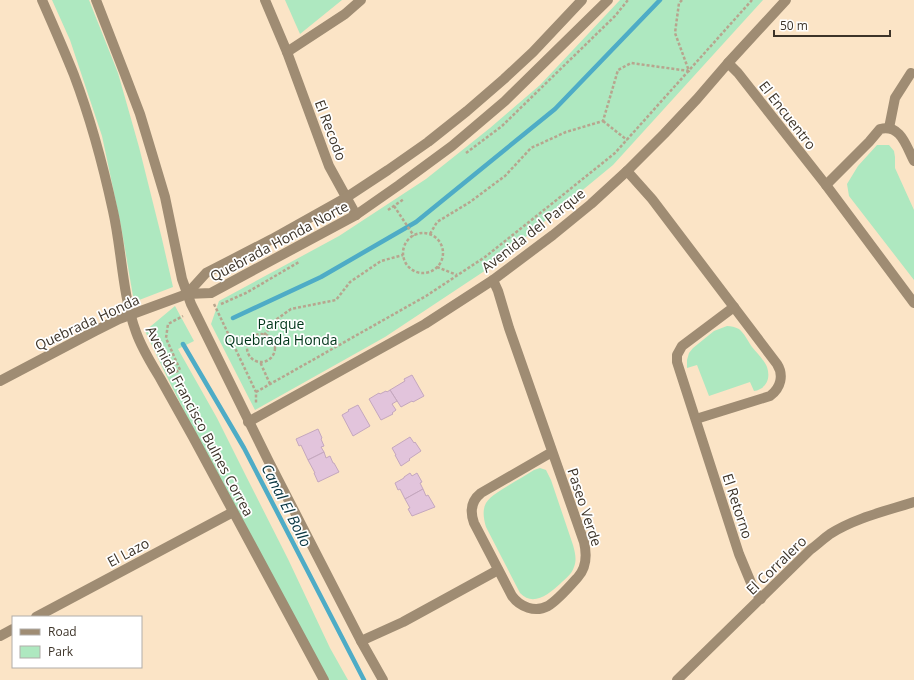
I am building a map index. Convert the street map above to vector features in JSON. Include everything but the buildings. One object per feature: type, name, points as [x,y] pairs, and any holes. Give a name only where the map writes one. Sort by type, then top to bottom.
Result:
[{"type":"street","name":"Avenida Francisco Bulnes Correa","points":[[42,0],[74,76],[96,141],[114,215],[130,315],[143,349],[177,408],[324,680]]},
{"type":"street","points":[[96,0],[130,86],[151,150],[165,197],[182,279],[191,304],[200,324],[252,420],[361,642],[383,680]]},
{"type":"street","name":"El Recodo","points":[[265,0],[287,52],[330,166],[356,215]]},
{"type":"street","points":[[287,52],[345,14],[361,0]]},
{"type":"street","name":"Quebrada Honda Norte","points":[[187,294],[206,273],[272,239],[347,197],[428,142],[504,79],[582,0]]},
{"type":"street","name":"Quebrada Honda Norte","points":[[187,294],[210,293],[356,215],[399,185],[458,141],[505,101],[608,0]]},
{"type":"street","name":"Avenida del Parque","points":[[252,420],[425,324],[493,280],[553,235],[591,204],[664,134],[786,0]]},
{"type":"street","name":"El Encuentro","points":[[728,63],[738,73],[826,185],[914,303]]},
{"type":"street","points":[[889,128],[895,98],[911,73]]},
{"type":"street","points":[[826,185],[880,129],[889,128],[899,133],[914,161]]},
{"type":"street","points":[[627,171],[652,199],[734,307],[781,373],[780,383],[776,390],[766,397],[696,420]]},
{"type":"street","name":"Paseo Verde","points":[[493,280],[584,542],[586,557],[584,569],[578,577],[550,604],[543,608],[526,608],[515,601],[472,518],[471,510],[474,502],[481,493],[552,452]]},
{"type":"street","name":"Quebrada Honda","points":[[0,381],[120,319],[187,294]]},
{"type":"street","name":"El Retorno","points":[[734,307],[680,349],[677,355],[677,366],[739,554],[754,590],[761,599]]},
{"type":"street","name":"El Corralero","points":[[677,680],[810,550],[829,535],[848,524],[877,513],[914,502]]},
{"type":"street","name":"El Lazo","points":[[38,616],[233,512]]},
{"type":"street","points":[[361,642],[403,622],[498,570]]},
{"type":"street","points":[[0,636],[12,630]]},
{"type":"path","points":[[682,0],[679,3],[675,34],[689,71]]},
{"type":"path","points":[[256,392],[426,296],[485,257],[615,153],[750,1]]},
{"type":"path","points":[[603,121],[618,70],[631,63],[689,71]]},
{"type":"path","points":[[603,121],[627,140]]},
{"type":"path","points":[[430,234],[437,222],[470,202],[505,176],[531,148],[566,132],[603,121]]},
{"type":"path","points":[[394,206],[413,235]]},
{"type":"path","points":[[424,233],[430,234],[440,242],[443,248],[443,256],[440,263],[432,271],[424,273],[417,272],[406,262],[403,255],[404,248],[413,235],[424,233]]},
{"type":"path","points":[[264,335],[277,319],[291,309],[336,300],[350,282],[381,261],[403,255]]},
{"type":"path","points":[[437,267],[458,275]]},
{"type":"path","points":[[210,293],[214,306],[256,392],[252,420]]},
{"type":"path","points":[[160,379],[180,370],[166,338],[168,324],[185,315]]},
{"type":"path","points":[[255,335],[264,335],[269,336],[274,343],[275,352],[270,360],[261,363],[256,362],[252,360],[247,352],[248,342],[255,335]]},
{"type":"path","points":[[261,363],[270,384]]},
{"type":"green space","points":[[52,0],[89,0],[118,73],[139,147],[173,287],[134,302],[121,226],[102,136],[70,40]]},
{"type":"green space","points":[[285,0],[342,0],[300,34]]},
{"type":"green space","name":"Parque Quebrada Honda","points":[[620,0],[763,0],[613,165],[483,272],[385,337],[255,410],[211,324],[219,301],[339,236],[426,179],[490,128],[540,85]]},
{"type":"green space","points":[[877,145],[889,145],[894,151],[895,168],[914,210],[914,280],[849,196],[847,184],[858,166]]},
{"type":"green space","points":[[175,306],[194,341],[178,349],[217,418],[288,559],[330,648],[348,680],[327,680],[256,550],[145,331]]},
{"type":"green space","points":[[727,326],[738,328],[743,333],[766,364],[768,379],[764,386],[758,390],[754,391],[750,382],[709,396],[697,365],[687,368],[687,360],[689,353],[693,348],[714,331]]},
{"type":"green space","points":[[540,468],[546,470],[551,480],[573,545],[575,564],[570,574],[556,588],[541,598],[530,599],[520,593],[486,527],[484,512],[490,498],[534,470]]},
{"type":"waterway","points":[[233,318],[321,277],[416,222],[555,109],[660,0]]},
{"type":"waterway","name":"Canal El Bollo","points":[[183,344],[244,448],[364,680]]}]
